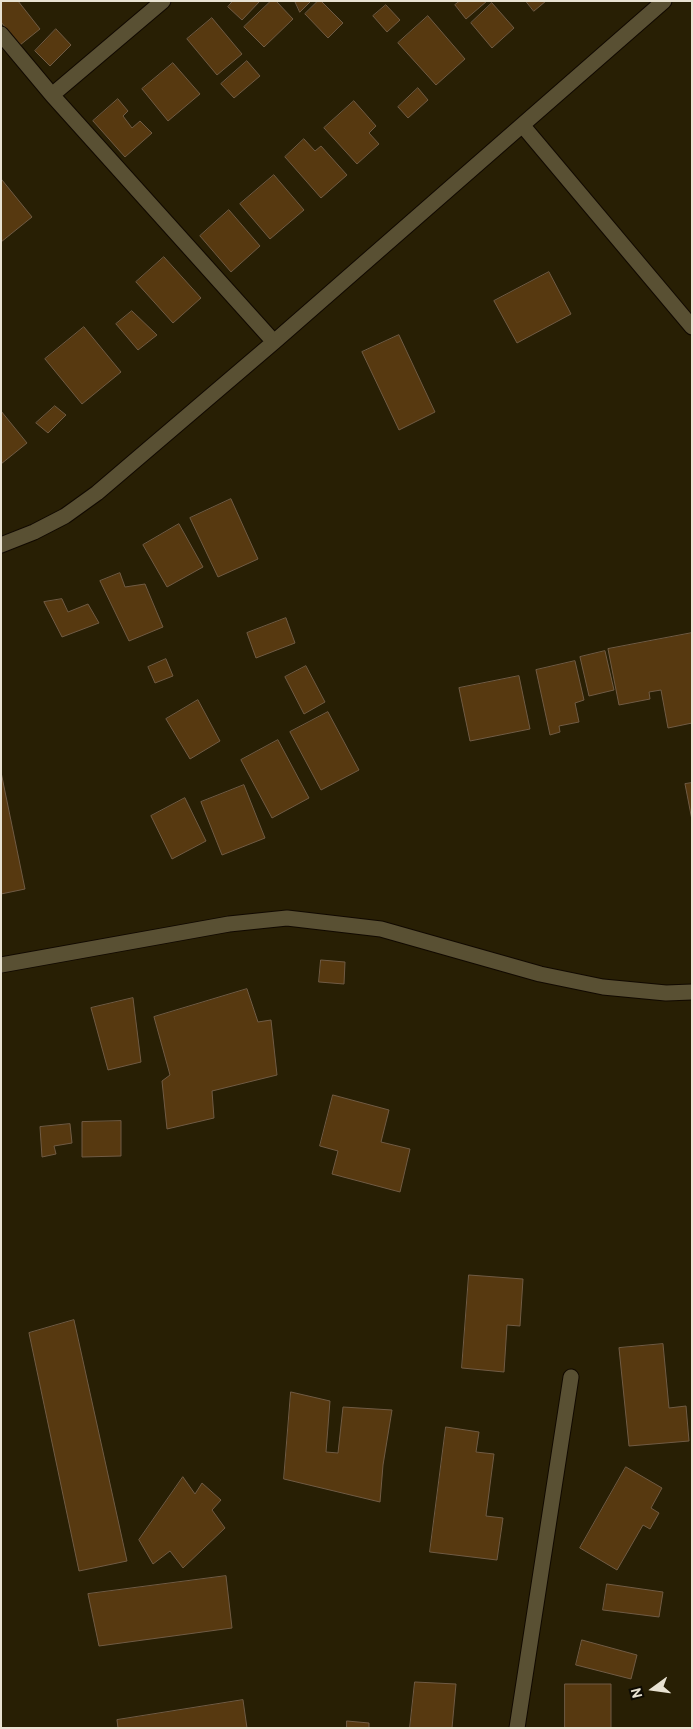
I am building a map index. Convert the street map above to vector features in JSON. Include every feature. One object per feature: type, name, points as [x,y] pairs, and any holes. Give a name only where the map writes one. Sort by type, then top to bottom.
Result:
[{"type":"street","points":[[52,95],[163,1]]},
{"type":"street","points":[[1,546],[65,516],[97,493],[274,342],[664,1]]},
{"type":"street","points":[[1,34],[52,95],[274,342]]},
{"type":"street","points":[[522,126],[692,327]]},
{"type":"street","points":[[1,965],[229,924],[287,918],[381,929],[540,974],[603,987],[666,993],[692,992]]},
{"type":"street","points":[[517,1728],[572,1377]]},
{"type":"building","points":[[1,1],[18,1],[40,29],[20,45],[1,22]]},
{"type":"building","points":[[233,1],[260,1],[242,20],[228,7]]},
{"type":"building","points":[[271,1],[276,1],[293,19],[264,47],[244,27]]},
{"type":"building","points":[[295,1],[311,1],[300,12]]},
{"type":"building","points":[[318,1],[321,1],[343,23],[328,38],[305,14]]},
{"type":"building","points":[[460,1],[487,1],[466,19],[455,5]]},
{"type":"building","points":[[526,1],[546,1],[534,11]]},
{"type":"building","points":[[492,3],[514,28],[492,48],[471,23]]},
{"type":"building","points":[[386,5],[400,20],[387,32],[373,16]]},
{"type":"building","points":[[428,16],[465,59],[436,85],[398,43]]},
{"type":"building","points":[[212,18],[242,54],[217,75],[187,39]]},
{"type":"building","points":[[56,29],[71,45],[50,66],[35,51]]},
{"type":"building","points":[[247,61],[260,76],[234,98],[221,84]]},
{"type":"building","points":[[173,63],[200,94],[168,121],[142,89]]},
{"type":"building","points":[[418,88],[428,100],[408,118],[398,107]]},
{"type":"building","points":[[118,99],[128,111],[123,116],[132,128],[140,121],[152,133],[125,157],[93,121]]},
{"type":"building","points":[[354,101],[376,126],[369,133],[379,144],[357,164],[324,128]]},
{"type":"building","points":[[304,139],[315,151],[321,146],[347,175],[321,198],[285,157]]},
{"type":"building","points":[[274,175],[304,210],[270,239],[240,204]]},
{"type":"building","points":[[1,181],[32,217],[1,242]]},
{"type":"building","points":[[229,210],[260,246],[231,272],[200,236]]},
{"type":"building","points":[[164,257],[201,298],[173,323],[136,282]]},
{"type":"building","points":[[549,272],[571,314],[517,343],[494,301]]},
{"type":"building","points":[[132,311],[157,335],[138,350],[116,324]]},
{"type":"building","points":[[84,327],[121,372],[82,404],[45,359]]},
{"type":"building","points":[[399,335],[435,412],[399,430],[362,352]]},
{"type":"building","points":[[55,406],[66,415],[48,433],[36,423]]},
{"type":"building","points":[[1,411],[27,443],[1,464]]},
{"type":"building","points":[[231,499],[258,559],[218,577],[190,518]]},
{"type":"building","points":[[179,524],[203,567],[167,587],[143,545]]},
{"type":"building","points":[[120,573],[125,587],[145,584],[163,627],[129,641],[100,581]]},
{"type":"building","points":[[62,599],[68,612],[88,604],[99,623],[62,637],[44,602]]},
{"type":"building","points":[[286,618],[295,643],[256,658],[247,633]]},
{"type":"building","points":[[692,633],[692,723],[668,728],[661,690],[649,692],[650,699],[619,705],[608,649]]},
{"type":"building","points":[[605,651],[614,690],[589,696],[580,657]]},
{"type":"building","points":[[166,659],[173,676],[155,683],[148,667]]},
{"type":"building","points":[[575,661],[584,700],[575,703],[579,722],[559,726],[560,732],[550,735],[536,670]]},
{"type":"building","points":[[306,666],[325,702],[304,714],[285,677]]},
{"type":"building","points":[[519,676],[530,729],[470,741],[459,688]]},
{"type":"building","points":[[198,700],[220,741],[190,759],[166,719]]},
{"type":"building","points":[[328,712],[359,770],[321,790],[290,732]]},
{"type":"building","points":[[278,740],[309,798],[272,818],[241,760]]},
{"type":"building","points":[[1,772],[25,889],[1,894]]},
{"type":"building","points":[[692,783],[692,820],[685,784]]},
{"type":"building","points":[[244,785],[265,838],[222,855],[201,802]]},
{"type":"building","points":[[185,798],[206,841],[172,859],[151,816]]},
{"type":"building","points":[[321,960],[345,962],[344,984],[319,982]]},
{"type":"building","points":[[247,989],[258,1022],[271,1020],[277,1075],[212,1091],[214,1118],[167,1129],[162,1081],[170,1075],[154,1017]]},
{"type":"building","points":[[133,998],[141,1062],[108,1070],[91,1008]]},
{"type":"building","points":[[333,1095],[389,1110],[381,1142],[410,1149],[400,1192],[332,1174],[338,1151],[320,1146]]},
{"type":"building","points":[[121,1121],[121,1156],[82,1157],[82,1122]]},
{"type":"building","points":[[70,1124],[72,1143],[54,1146],[56,1154],[42,1157],[40,1127]]},
{"type":"building","points":[[469,1275],[523,1279],[520,1326],[507,1325],[504,1372],[462,1368]]},
{"type":"building","points":[[74,1320],[127,1561],[79,1571],[29,1333]]},
{"type":"building","points":[[663,1344],[669,1408],[686,1406],[689,1441],[629,1446],[619,1348]]},
{"type":"building","points":[[291,1392],[330,1401],[326,1452],[338,1453],[343,1407],[392,1410],[383,1465],[380,1502],[284,1479]]},
{"type":"building","points":[[446,1427],[479,1432],[476,1452],[494,1454],[486,1516],[503,1518],[497,1560],[430,1552]]},
{"type":"building","points":[[626,1467],[662,1488],[651,1508],[659,1513],[650,1529],[643,1525],[617,1570],[580,1548]]},
{"type":"building","points":[[183,1477],[195,1494],[202,1483],[221,1500],[212,1510],[225,1528],[183,1568],[170,1551],[153,1564],[139,1540]]},
{"type":"building","points":[[226,1576],[232,1628],[99,1646],[88,1594]]},
{"type":"building","points":[[607,1584],[663,1592],[659,1617],[603,1610]]},
{"type":"building","points":[[582,1640],[637,1655],[631,1679],[576,1665]]},
{"type":"building","points":[[415,1682],[456,1684],[452,1728],[410,1728]]},
{"type":"building","points":[[565,1684],[611,1684],[611,1728],[565,1728]]},
{"type":"building","points":[[243,1700],[247,1728],[118,1728],[117,1720]]},
{"type":"building","points":[[347,1721],[369,1723],[369,1728],[347,1728]]}]
